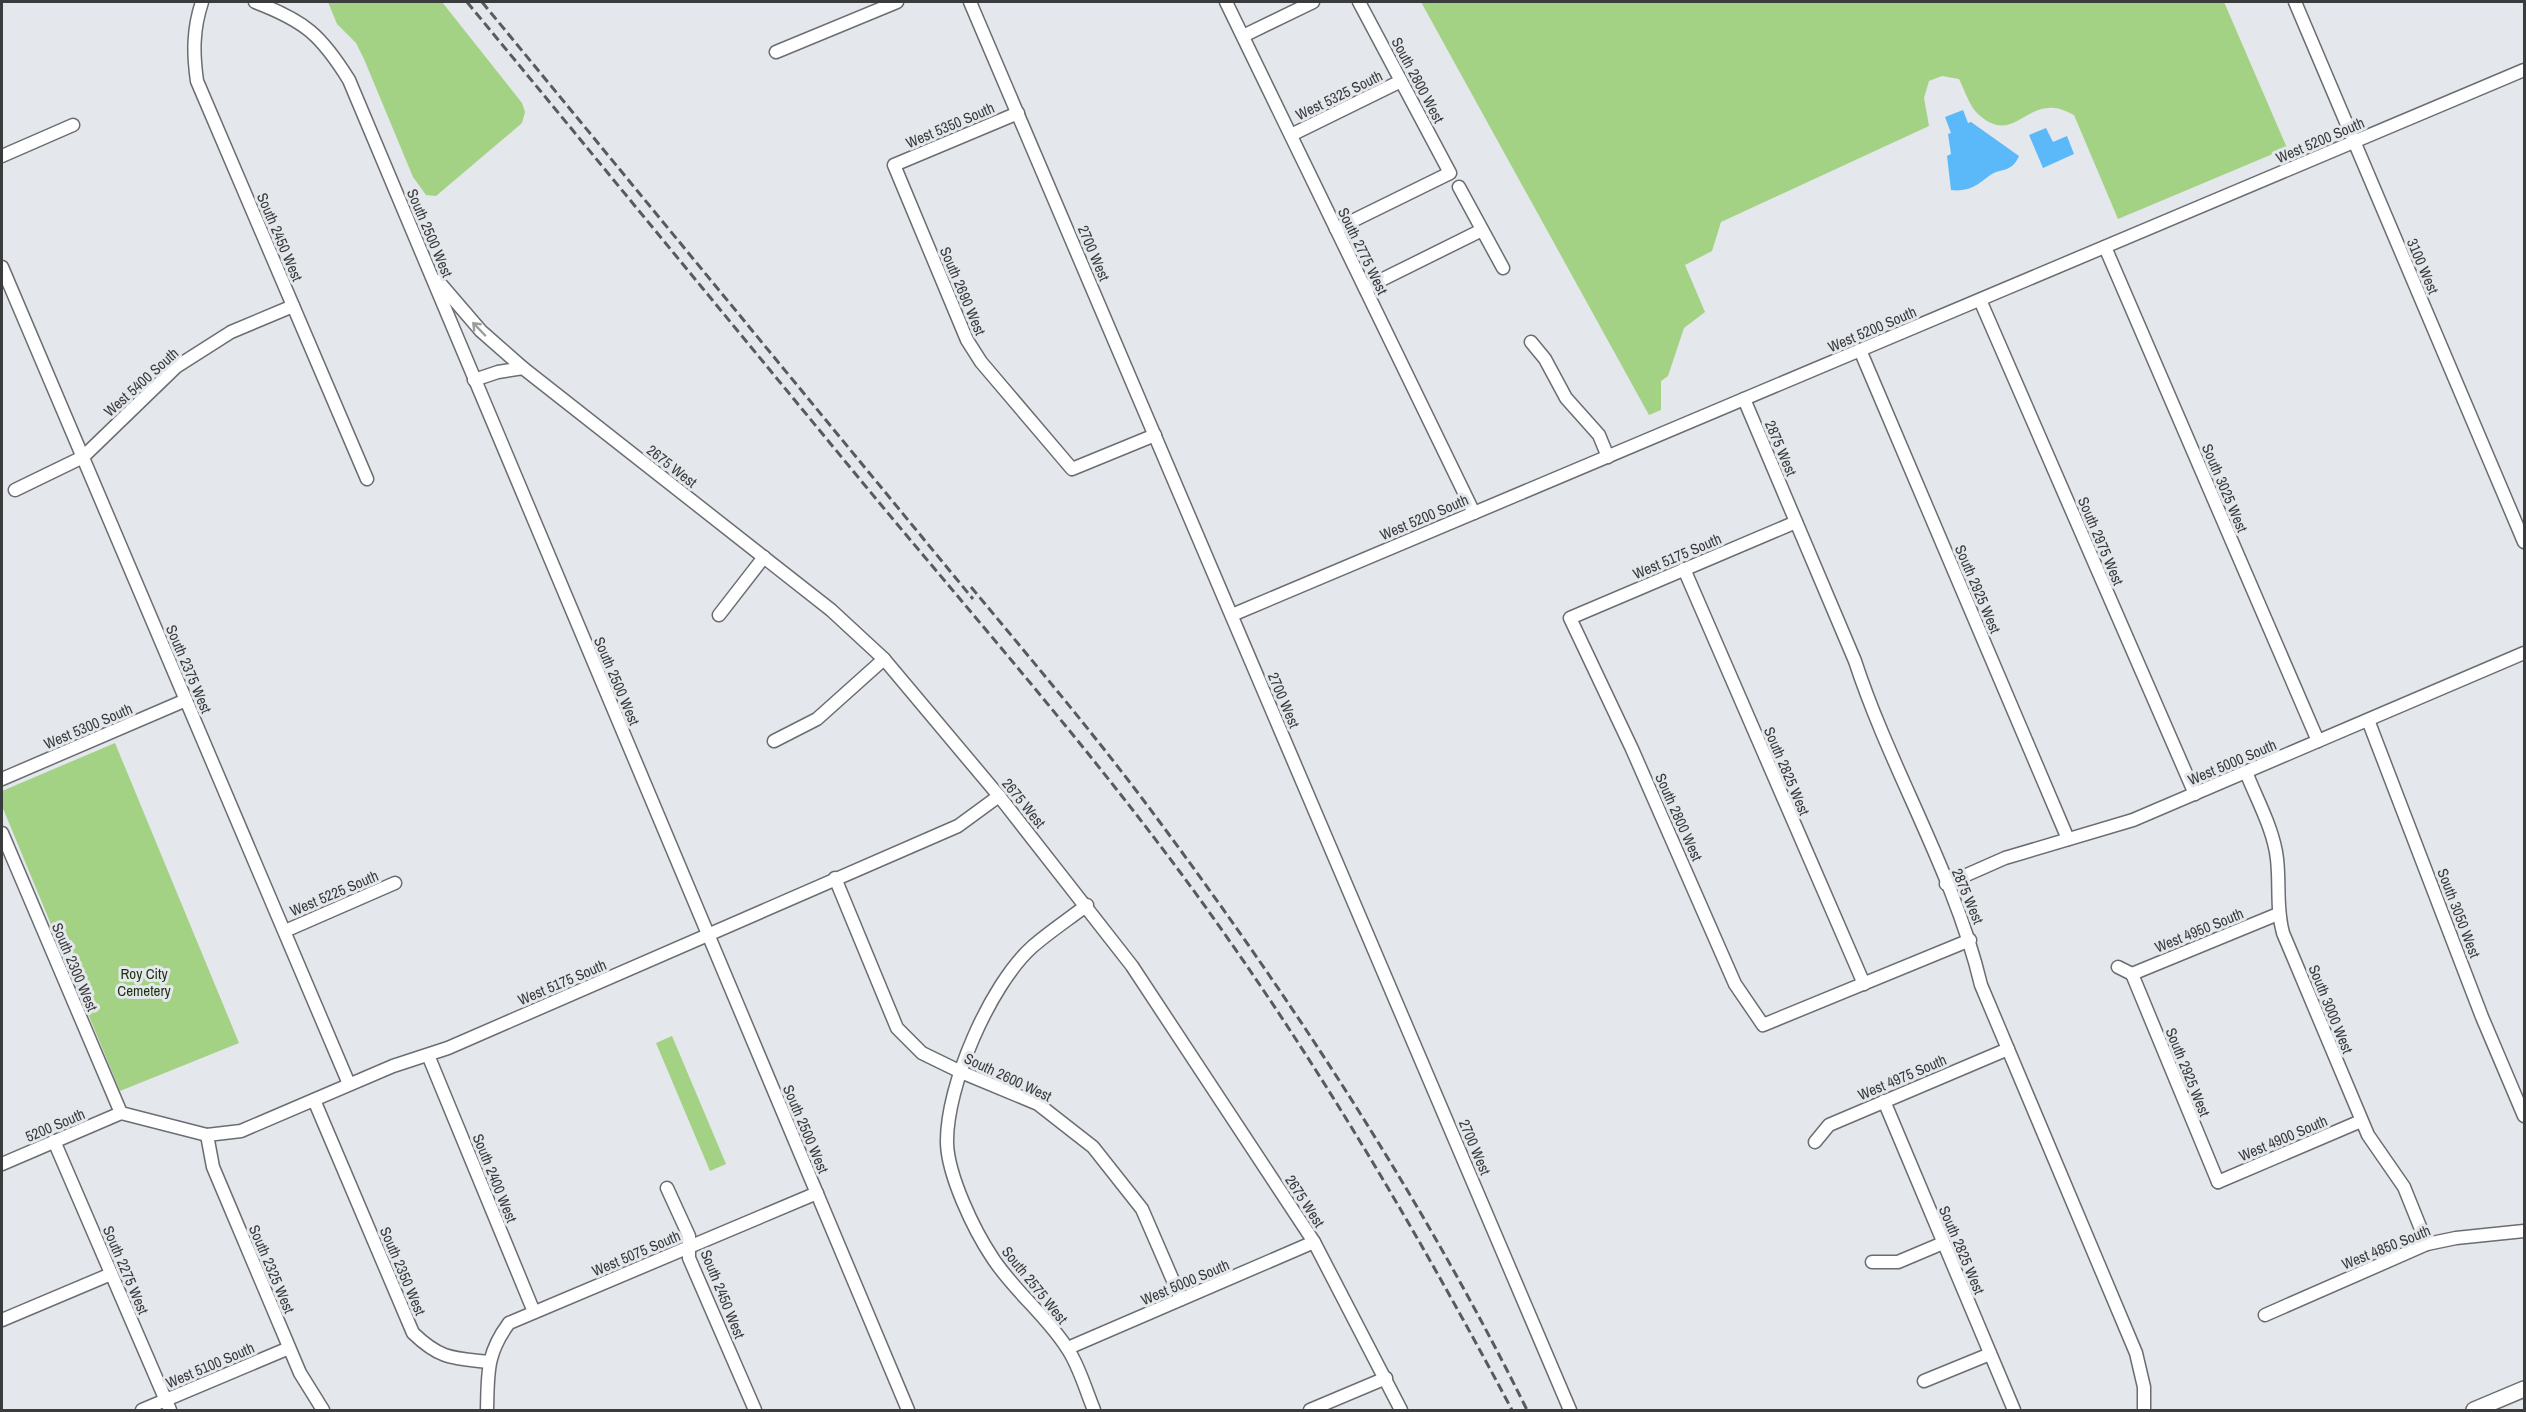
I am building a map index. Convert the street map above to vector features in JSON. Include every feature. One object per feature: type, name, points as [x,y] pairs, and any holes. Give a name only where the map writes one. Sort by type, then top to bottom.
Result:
[{"type":"main road","points":[[2474,1410],[2524,1389]]},
{"type":"street","name":"South 2450 West","points":[[202,2],[192,49],[197,81],[367,479]]},
{"type":"street","name":"South 2500 West","points":[[255,2],[300,22],[314,32],[333,54],[350,80],[908,1410]]},
{"type":"street","points":[[776,52],[897,2]]},
{"type":"street","name":"2700 West","points":[[970,2],[1570,1410]]},
{"type":"street","name":"South 2775 West","points":[[1226,2],[1474,513]]},
{"type":"street","points":[[1243,36],[1313,2]]},
{"type":"street","name":"South 2800 West","points":[[1336,229],[1450,173],[1359,2]]},
{"type":"street","name":"3100 West","points":[[2295,2],[2524,542]]},
{"type":"street","name":"West 5200 South","points":[[1232,615],[2524,70]]},
{"type":"street","name":"West 5325 South","points":[[1291,135],[1401,81]]},
{"type":"street","name":"West 5350 South","points":[[894,165],[1018,113]]},
{"type":"street","points":[[2,156],[74,125]]},
{"type":"street","name":"South 2690 West","points":[[894,165],[967,340],[981,363],[1072,470],[1155,435]]},
{"type":"street","points":[[1459,187],[1503,267]]},
{"type":"street","points":[[1365,288],[1482,230]]},
{"type":"street","name":"South 3025 West","points":[[2105,247],[2318,741]]},
{"type":"street","name":"South 2375 West","points":[[2,267],[349,1084]]},
{"type":"street","name":"2675 West","points":[[430,271],[480,331],[523,368],[831,610],[884,658],[999,796],[1132,966],[1314,1242],[1401,1410]]},
{"type":"street","name":"South 2975 West","points":[[1980,300],[2195,794]]},
{"type":"street","name":"West 5400 South","points":[[15,490],[82,457],[176,367],[231,332],[293,306]]},
{"type":"street","points":[[1531,342],[1545,359],[1566,398],[1599,435],[1608,457]]},
{"type":"street","name":"South 2925 West","points":[[1860,350],[2068,839]]},
{"type":"street","points":[[474,380],[498,372],[523,368]]},
{"type":"street","name":"2875 West","points":[[1744,399],[1970,940],[1981,985],[2136,1353],[2144,1387],[2144,1410]]},
{"type":"street","name":"West 5175 South","points":[[1570,618],[1796,522]]},
{"type":"street","points":[[719,615],[764,557]]},
{"type":"street","name":"South 2825 West","points":[[1684,569],[1864,984]]},
{"type":"street","name":"South 2800 West","points":[[1570,618],[1632,748],[1735,984],[1763,1025],[1864,984]]},
{"type":"street","name":"West 5000 South","points":[[1946,884],[2005,858],[2133,820],[2524,653]]},
{"type":"street","points":[[774,741],[817,719],[884,658]]},
{"type":"street","name":"West 5300 South","points":[[2,779],[186,700]]},
{"type":"street","name":"South 3050 West","points":[[2368,720],[2482,1017],[2524,1116]]},
{"type":"street","name":"South 3000 West","points":[[2246,772],[2272,838],[2277,859],[2278,914],[2361,1121],[2404,1187],[2427,1244]]},
{"type":"street","name":"West 5175 South","points":[[121,1113],[207,1135],[241,1131],[349,1084],[428,1055],[958,826],[999,796]]},
{"type":"street","name":"South 2300 West","points":[[2,833],[6,856],[121,1113]]},
{"type":"street","name":"South 2600 West","points":[[836,878],[897,1028],[922,1053],[1038,1104],[1094,1148],[1142,1209],[1181,1299]]},
{"type":"street","name":"West 5225 South","points":[[285,931],[395,883]]},
{"type":"street","points":[[961,1072],[987,1008],[1004,980],[1032,947],[1087,906]]},
{"type":"street","name":"West 4950 South","points":[[2132,974],[2278,914]]},
{"type":"street","points":[[1864,984],[1970,940]]},
{"type":"street","points":[[2118,967],[2132,974]]},
{"type":"street","name":"South 2925 West","points":[[2132,974],[2215,1187]]},
{"type":"street","name":"West 4975 South","points":[[1815,1142],[1828,1125],[2008,1049]]},
{"type":"street","name":"South 2400 West","points":[[428,1055],[534,1312]]},
{"type":"street","name":"South 2575 West","points":[[961,1072],[950,1111],[947,1145],[953,1172],[975,1227],[991,1257],[1013,1286],[1068,1348],[1094,1410]]},
{"type":"street","name":"South 2350 West","points":[[314,1100],[413,1333],[431,1350],[452,1358],[488,1362]]},
{"type":"street","name":"South 2825 West","points":[[1884,1101],[2014,1410]]},
{"type":"street","name":"5200 South","points":[[2,1164],[121,1113]]},
{"type":"street","name":"West 4900 South","points":[[2215,1187],[2361,1121]]},
{"type":"street","name":"South 2325 West","points":[[207,1135],[213,1167],[289,1348],[300,1373],[323,1410]]},
{"type":"street","name":"South 2275 West","points":[[54,1141],[168,1405]]},
{"type":"street","name":"South 2450 West","points":[[667,1188],[689,1236],[688,1258],[755,1410]]},
{"type":"street","name":"West 5075 South","points":[[488,1362],[495,1341],[509,1323],[817,1193]]},
{"type":"street","name":"West 4850 South","points":[[2265,1315],[2427,1244],[2456,1238],[2524,1231]]},
{"type":"street","name":"West 5000 South","points":[[1068,1348],[1314,1242]]},
{"type":"street","points":[[1872,1262],[1898,1262],[1943,1244]]},
{"type":"street","points":[[2,1320],[111,1274]]},
{"type":"street","name":"West 5100 South","points":[[142,1410],[168,1405],[289,1348]]},
{"type":"street","points":[[1924,1381],[1990,1354]]},
{"type":"street","points":[[487,1410],[488,1362]]},
{"type":"street","points":[[1310,1410],[1386,1378]]},
{"type":"green space","points":[[328,2],[442,2],[522,103],[525,112],[522,123],[436,196],[426,195],[413,177],[356,43],[337,24]]},
{"type":"green space","points":[[1421,2],[2224,2],[2287,148],[2118,219],[2074,115],[2048,108],[2006,125],[1997,125],[1987,121],[1976,112],[1959,79],[1942,76],[1929,81],[1924,98],[1929,126],[1721,222],[1712,251],[1685,265],[1705,312],[1684,328],[1668,376],[1661,381],[1661,410],[1649,415]]},
{"type":"green space","name":"Roy City Cemetery","points":[[115,743],[239,1043],[120,1091],[2,806],[2,791]]},
{"type":"green space","points":[[672,1036],[726,1164],[710,1171],[656,1043]]},
{"type":"water","points":[[1963,110],[1968,123],[1971,122],[2019,156],[2009,168],[1993,173],[1972,187],[1951,190],[1947,156],[1951,154],[1948,134],[1951,133],[1945,117]]},
{"type":"water","points":[[2046,128],[2053,142],[2067,136],[2074,154],[2043,168],[2029,135]]},
{"type":"railway","points":[[467,2],[1041,696],[1122,796],[1199,898],[1325,1085],[1403,1213],[1512,1410]]},
{"type":"railway","points":[[482,2],[973,599]]},
{"type":"railway","points":[[971,587],[1137,791],[1260,962],[1402,1182],[1488,1333],[1527,1410]]}]
